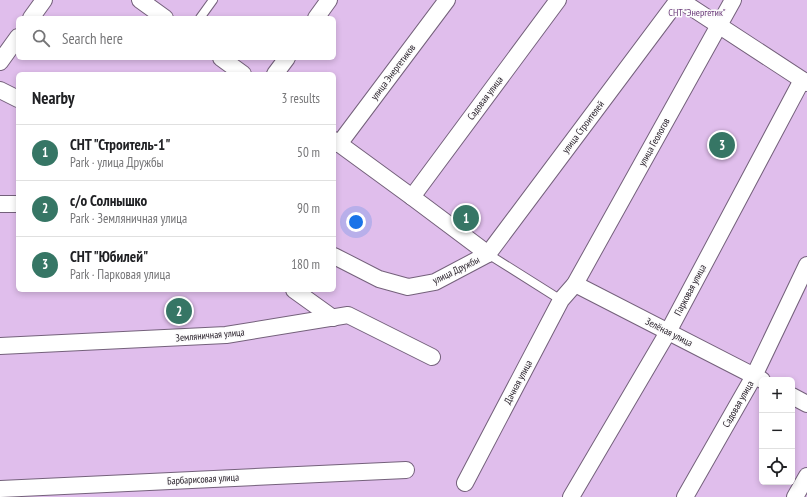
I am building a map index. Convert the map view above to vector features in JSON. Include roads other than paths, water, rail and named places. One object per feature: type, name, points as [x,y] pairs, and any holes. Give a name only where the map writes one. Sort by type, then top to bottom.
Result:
[{"type":"street","points":[[32,16],[44,0]]},
{"type":"street","points":[[140,0],[162,16]]},
{"type":"street","points":[[317,16],[329,0]]},
{"type":"street","name":"улица Энергетиков","points":[[336,142],[447,0]]},
{"type":"street","name":"Садовая улица","points":[[412,197],[558,0]]},
{"type":"street","points":[[679,0],[804,81]]},
{"type":"street","name":"улица Строителей","points":[[488,254],[679,0]]},
{"type":"street","name":"улица Геологов","points":[[575,284],[716,24],[733,0]]},
{"type":"street","points":[[0,62],[16,40]]},
{"type":"street","points":[[223,60],[240,72]]},
{"type":"street","points":[[276,72],[286,60]]},
{"type":"street","name":"Парковая улица","points":[[571,497],[668,332],[804,81]]},
{"type":"street","points":[[0,90],[16,98]]},
{"type":"street","name":"улица Дружбы","points":[[336,142],[488,254],[435,282],[408,287],[379,279],[336,257]]},
{"type":"street","points":[[0,204],[16,204]]},
{"type":"street","name":"Садовая улица","points":[[685,497],[758,378],[807,266]]},
{"type":"street","name":"Дачная улица","points":[[465,483],[561,300],[575,284]]},
{"type":"street","name":"Зелёная улица","points":[[575,284],[758,378]]},
{"type":"street","points":[[297,292],[333,318]]},
{"type":"street","name":"Земляничная улица","points":[[0,346],[226,335],[348,315],[432,357]]},
{"type":"street","points":[[795,398],[807,404]]},
{"type":"street","name":"Барбарисовая улица","points":[[0,488],[406,470]]},
{"type":"street","points":[[795,497],[807,476]]},
{"type":"lane","points":[[201,16],[213,0]]},
{"type":"lane","points":[[488,254],[561,300]]},
{"type":"place","name":"СНТ \"Юбилей\"","points":[[722,145]]},
{"type":"place","name":"СНТ \"Строитель-1\"","points":[[466,218]]},
{"type":"place","name":"с/о Солнышко","points":[[179,311]]},
{"type":"park label","name":"СНТ \"Энергетик\"","points":[[697,12]]}]
